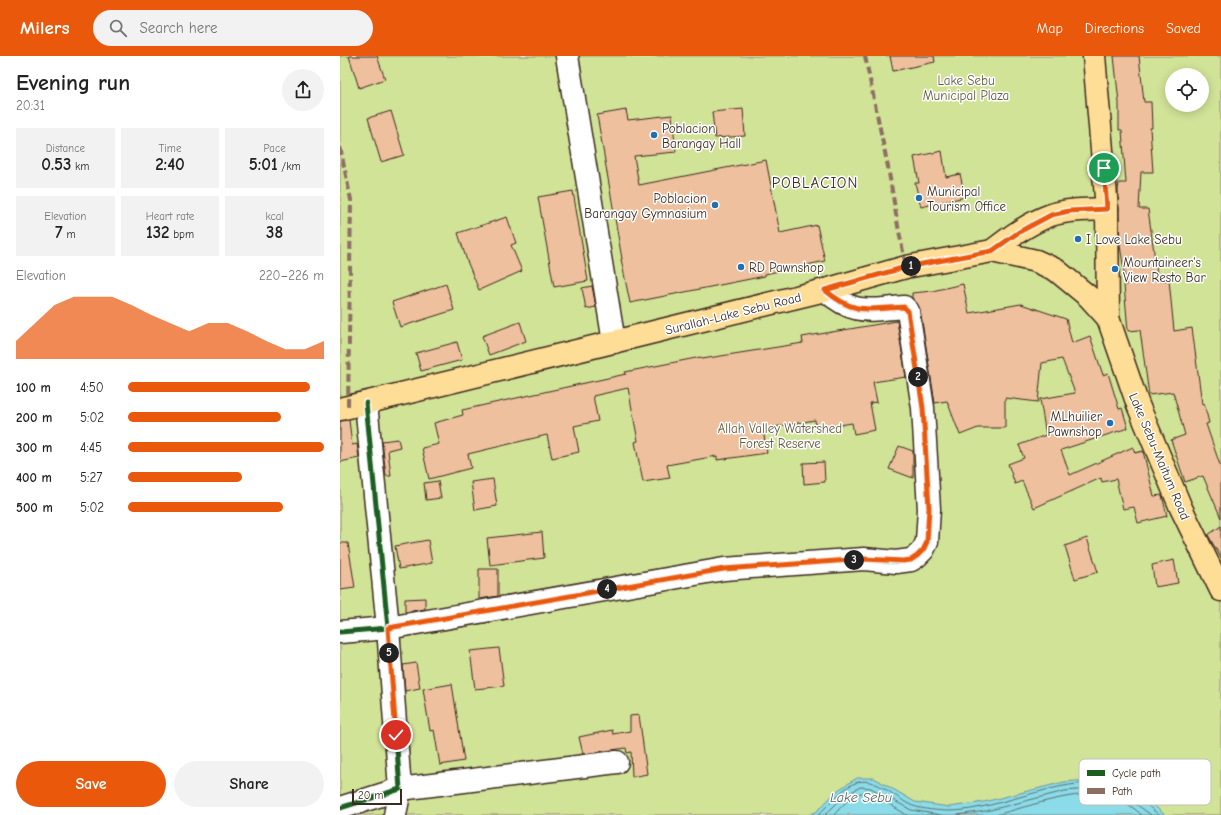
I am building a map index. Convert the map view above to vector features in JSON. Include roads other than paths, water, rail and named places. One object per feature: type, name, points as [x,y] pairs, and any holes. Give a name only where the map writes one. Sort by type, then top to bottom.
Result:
[{"type":"main road","points":[[1094,56],[1107,209],[1108,318]]},
{"type":"main road","points":[[992,251],[1019,232],[1051,215],[1069,211],[1107,209]]},
{"type":"main road","name":"Surallah-Lake Sebu Road","points":[[340,409],[825,290],[906,267],[992,251],[1036,261],[1056,270],[1090,297],[1108,318]]},
{"type":"main road","name":"Lake Sebu-Maitum Road","points":[[1108,318],[1138,405],[1159,457],[1181,508],[1221,590]]},
{"type":"street","points":[[567,56],[614,342]]},
{"type":"street","points":[[340,632],[388,628],[724,569],[864,559],[903,561],[911,560],[917,556],[923,550],[927,542],[929,508],[923,408],[908,311],[904,307],[858,309],[838,301],[825,290]]},
{"type":"street","points":[[366,403],[388,628],[400,789],[395,815]]},
{"type":"street","points":[[340,808],[400,789],[617,762]]},
{"type":"water","name":"Lake Sebu","points":[[857,778],[874,778],[915,802],[949,807],[984,802],[1064,782],[1079,781],[1079,805],[1153,805],[1165,815],[808,815],[816,812],[838,790]]},
{"type":"place","name":"Poblacion Barangay Hall","points":[[654,135]]},
{"type":"place","name":"Municipal Tourism Office","points":[[919,198]]},
{"type":"place","name":"Poblacion Barangay Gymnasium","points":[[715,205]]},
{"type":"place","name":"I Love Lake Sebu","points":[[1078,239]]},
{"type":"place","name":"RD Pawnshop","points":[[741,267]]},
{"type":"place","name":"Mountaineer's View Resto Bar","points":[[1115,269]]},
{"type":"place","name":"MLhuilier Pawnshop","points":[[1110,423]]},
{"type":"district","name":"POBLACION","points":[[815,183]]},
{"type":"park label","name":"Lake Sebu Municipal Plaza","points":[[966,88]]},
{"type":"park label","name":"Allah Valley Watershed Forest Reserve","points":[[780,436]]}]
